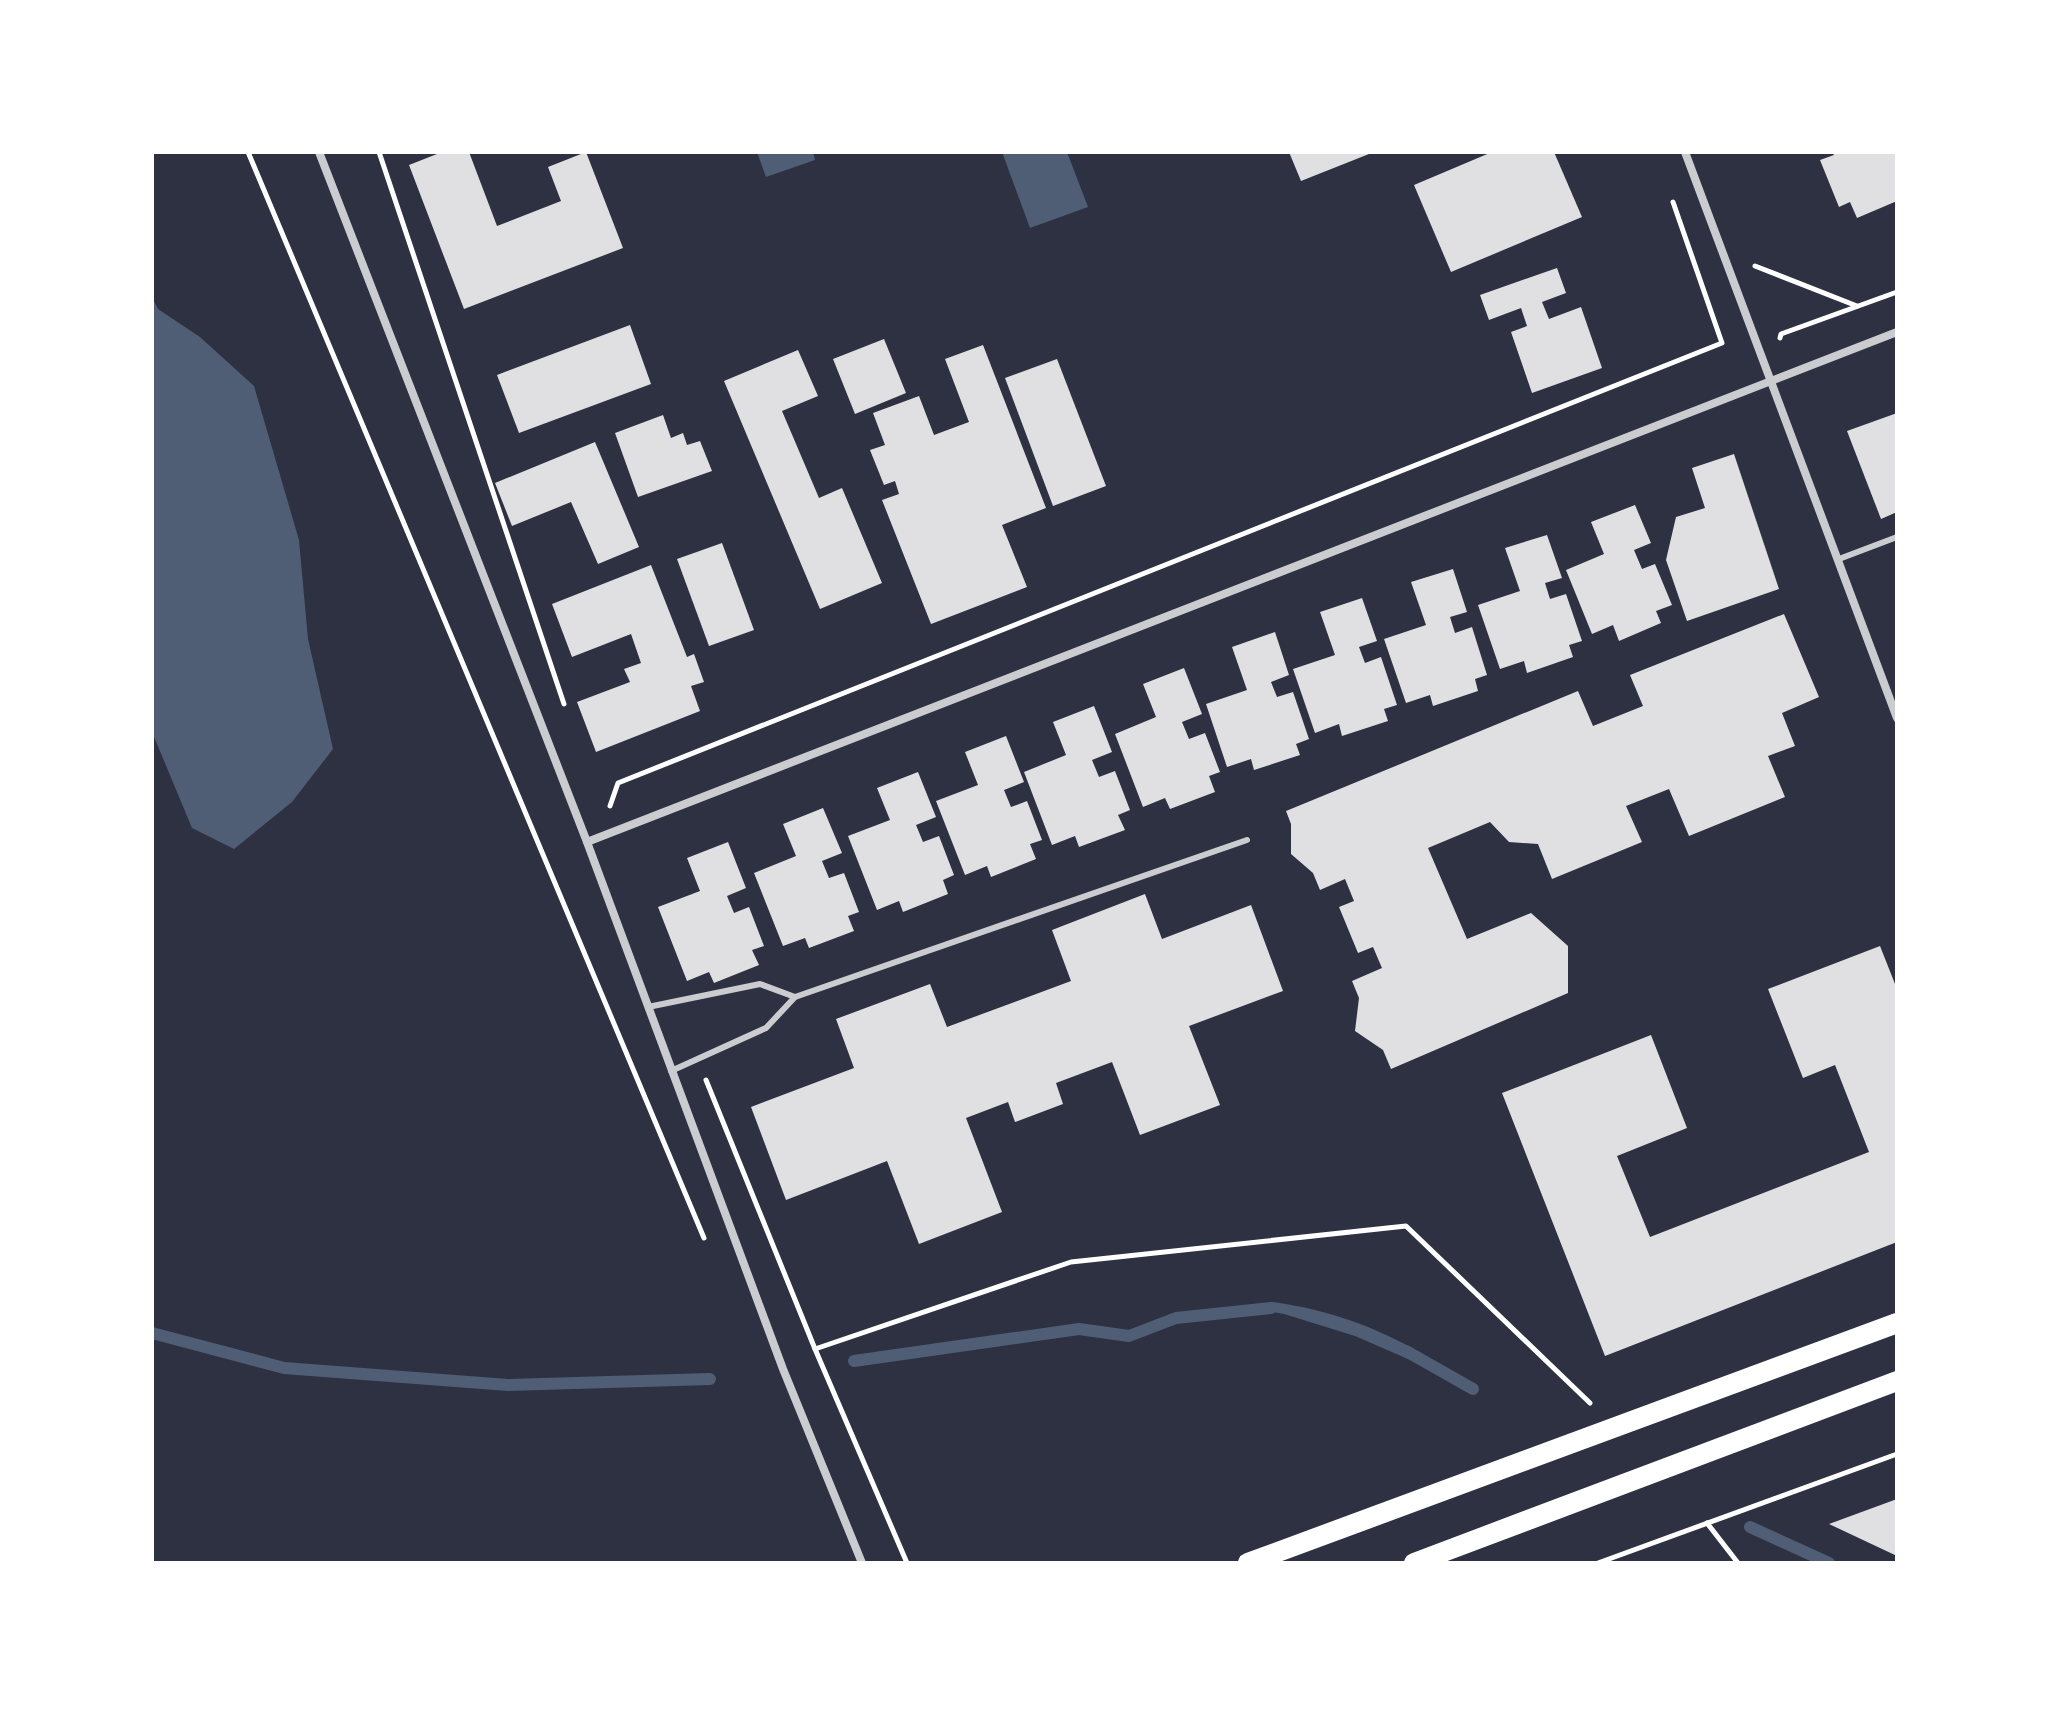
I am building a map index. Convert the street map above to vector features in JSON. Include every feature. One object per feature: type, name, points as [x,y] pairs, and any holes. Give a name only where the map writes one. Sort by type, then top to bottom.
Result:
[{"type":"main road","points":[[1248,1563],[1897,1323]]},
{"type":"main road","points":[[1414,1563],[1897,1381]]},
{"type":"street","points":[[319,152],[587,842],[783,1369],[862,1563]]},
{"type":"street","points":[[1685,152],[1897,718]]},
{"type":"street","points":[[587,842],[1772,378],[1897,332]]},
{"type":"lane","points":[[1839,559],[1897,537]]},
{"type":"lane","points":[[671,1071],[766,1028],[795,997],[1247,840]]},
{"type":"lane","points":[[648,1007],[760,984],[795,997]]},
{"type":"path","points":[[248,152],[705,1242]]},
{"type":"path","points":[[379,152],[569,719]]},
{"type":"path","points":[[618,783],[1722,343],[1672,199]]},
{"type":"path","points":[[1754,266],[1857,306]]},
{"type":"path","points":[[1772,378],[1781,334],[1897,292]]},
{"type":"path","points":[[701,1068],[815,1349],[907,1563]]},
{"type":"path","points":[[815,1349],[1071,1262],[1406,1226],[1594,1406]]},
{"type":"path","points":[[1598,1563],[1897,1454]]},
{"type":"path","points":[[1707,1523],[1738,1563]]},
{"type":"water","points":[[757,152],[813,152],[815,160],[766,177]]},
{"type":"water","points":[[1002,152],[1067,152],[1088,207],[1030,228]]},
{"type":"water","points":[[152,297],[158,309],[200,337],[254,386],[299,540],[308,639],[333,749],[292,802],[234,849],[192,828],[152,732]]},
{"type":"water","points":[[1273,1302],[1351,1320],[1423,1354],[1417,1363],[1355,1336],[1284,1314],[1256,1309],[1257,1305]]},
{"type":"building","points":[[442,152],[469,152],[497,226],[561,201],[548,167],[586,152],[623,248],[464,309],[409,165]]},
{"type":"building","points":[[1289,152],[1374,152],[1301,181]]},
{"type":"building","points":[[1492,152],[1554,152],[1582,217],[1451,272],[1414,185]]},
{"type":"building","points":[[1832,152],[1897,152],[1897,201],[1857,218],[1850,202],[1839,207],[1820,160],[1834,155]]},
{"type":"building","points":[[1557,268],[1566,293],[1542,302],[1549,319],[1581,307],[1602,368],[1532,393],[1511,332],[1527,326],[1521,308],[1489,320],[1480,295]]},
{"type":"building","points":[[630,325],[651,384],[519,433],[497,375]]},
{"type":"building","points":[[884,339],[906,393],[855,414],[833,359]]},
{"type":"building","points":[[983,345],[1046,508],[1002,525],[1027,587],[931,624],[882,500],[899,494],[895,481],[884,485],[870,450],[885,445],[873,413],[919,396],[934,435],[969,422],[945,359]]},
{"type":"building","points":[[798,350],[818,396],[782,411],[819,498],[842,488],[882,583],[820,609],[724,381]]},
{"type":"building","points":[[1057,359],[1106,486],[1053,506],[1005,378]]},
{"type":"building","points":[[1897,413],[1897,512],[1881,519],[1847,431]]},
{"type":"building","points":[[663,415],[671,438],[683,433],[687,445],[700,441],[712,471],[638,497],[615,433]]},
{"type":"building","points":[[595,442],[639,547],[598,564],[571,502],[512,526],[495,483]]},
{"type":"building","points":[[1734,454],[1779,589],[1687,621],[1666,560],[1676,517],[1705,508],[1692,468]]},
{"type":"building","points":[[1635,505],[1651,543],[1634,550],[1642,569],[1655,564],[1672,605],[1656,611],[1661,623],[1619,641],[1613,625],[1592,634],[1566,570],[1604,554],[1591,522]]},
{"type":"building","points":[[1547,535],[1562,578],[1545,583],[1550,599],[1566,594],[1582,641],[1569,645],[1573,657],[1527,673],[1524,661],[1500,669],[1478,605],[1520,591],[1505,548]]},
{"type":"building","points":[[722,543],[754,630],[709,646],[677,559]]},
{"type":"building","points":[[651,565],[687,657],[694,654],[704,682],[691,686],[700,711],[596,752],[577,702],[630,682],[624,669],[641,663],[631,634],[572,657],[552,604]]},
{"type":"building","points":[[1453,569],[1467,612],[1450,617],[1455,633],[1472,627],[1487,675],[1475,679],[1478,691],[1433,706],[1430,695],[1406,703],[1384,639],[1426,625],[1411,582]]},
{"type":"building","points":[[1362,598],[1377,641],[1359,647],[1365,663],[1381,657],[1397,705],[1384,709],[1388,721],[1342,736],[1339,724],[1315,733],[1293,669],[1335,655],[1320,612]]},
{"type":"building","points":[[1784,614],[1819,697],[1782,713],[1795,746],[1768,756],[1785,797],[1689,836],[1669,789],[1626,806],[1642,842],[1552,879],[1538,844],[1509,842],[1490,822],[1428,848],[1467,939],[1531,913],[1568,946],[1568,993],[1391,1069],[1383,1050],[1355,1031],[1359,998],[1352,981],[1382,968],[1373,947],[1358,953],[1339,907],[1354,901],[1345,879],[1320,890],[1313,873],[1291,854],[1291,824],[1286,811],[1578,691],[1593,726],[1643,706],[1630,675]]},
{"type":"building","points":[[1275,632],[1289,675],[1271,682],[1277,697],[1293,692],[1309,739],[1296,744],[1300,755],[1254,770],[1251,759],[1227,767],[1206,704],[1247,690],[1232,647]]},
{"type":"building","points":[[1184,668],[1202,714],[1182,722],[1189,739],[1205,733],[1220,772],[1209,776],[1215,792],[1170,809],[1165,798],[1143,807],[1115,734],[1156,717],[1143,684]]},
{"type":"building","points":[[1094,706],[1112,752],[1092,760],[1099,777],[1115,771],[1130,810],[1118,815],[1125,830],[1079,847],[1075,836],[1052,845],[1024,772],[1066,755],[1053,722]]},
{"type":"building","points":[[1006,736],[1024,782],[1004,790],[1011,807],[1027,801],[1042,840],[1030,844],[1036,859],[991,877],[987,866],[965,875],[936,801],[978,785],[965,752]]},
{"type":"building","points":[[918,772],[936,817],[916,825],[923,842],[939,836],[954,875],[943,880],[948,894],[903,912],[899,901],[877,910],[848,836],[890,820],[877,788]]},
{"type":"building","points":[[823,808],[842,853],[822,861],[829,878],[844,873],[859,912],[848,916],[854,931],[809,948],[805,938],[783,946],[754,873],[796,856],[783,824]]},
{"type":"building","points":[[728,842],[746,888],[727,896],[734,913],[749,907],[764,946],[752,950],[759,965],[714,983],[709,972],[687,981],[658,907],[700,891],[687,858]]},
{"type":"building","points":[[1145,894],[1162,939],[1251,905],[1283,991],[1189,1026],[1220,1105],[1140,1135],[1112,1062],[1056,1083],[1063,1104],[1015,1122],[1008,1102],[966,1118],[1002,1212],[919,1244],[887,1161],[786,1200],[751,1107],[854,1068],[836,1019],[930,984],[947,1027],[1071,981],[1052,930]]},
{"type":"building","points":[[1880,946],[1897,989],[1897,1242],[1605,1356],[1502,1093],[1651,1035],[1687,1128],[1617,1156],[1650,1237],[1869,1152],[1835,1065],[1803,1078],[1768,989]]},
{"type":"building","points":[[1897,1499],[1897,1556],[1829,1524]]},
{"type":"waterway","points":[[854,1361],[1079,1329],[1129,1336],[1176,1318],[1271,1308]]},
{"type":"waterway","points":[[152,1333],[284,1368],[508,1385],[710,1379]]},
{"type":"waterway","points":[[1406,1351],[1473,1389]]},
{"type":"waterway","points":[[1750,1527],[1829,1563]]}]
